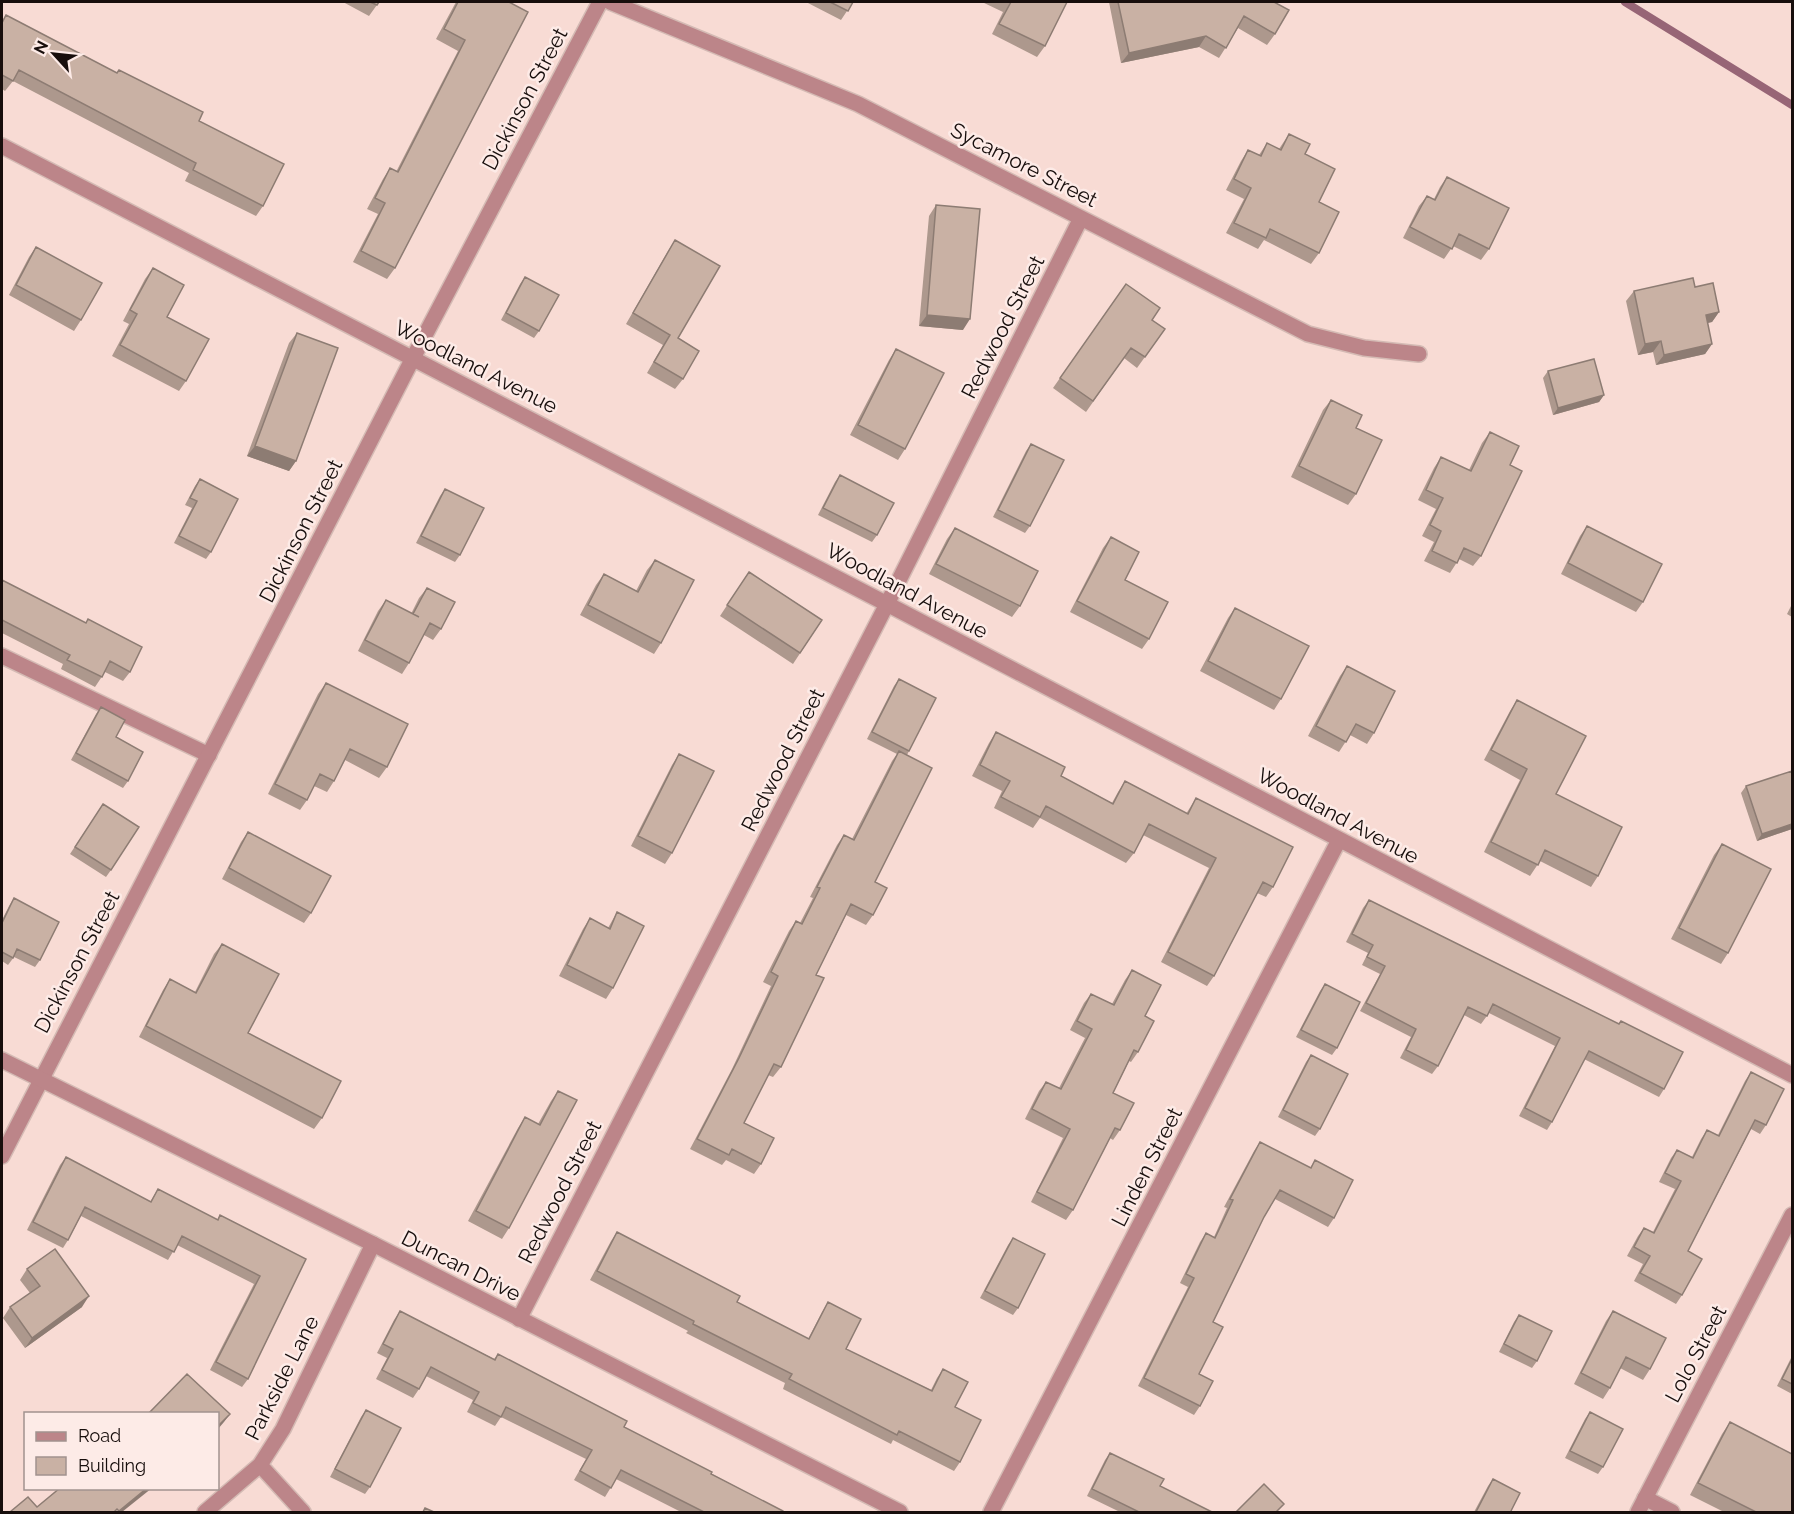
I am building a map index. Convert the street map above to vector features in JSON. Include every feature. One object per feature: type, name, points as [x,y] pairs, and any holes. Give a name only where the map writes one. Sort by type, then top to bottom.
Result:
[{"type":"street","name":"Dickinson Street","points":[[2,1156],[412,358],[600,2]]},
{"type":"street","name":"Sycamore Street","points":[[610,2],[858,104],[1308,334],[1364,348],[1419,354]]},
{"type":"street","name":"Woodland Avenue","points":[[2,146],[1792,1075]]},
{"type":"street","name":"Redwood Street","points":[[519,1319],[887,604],[1081,218]]},
{"type":"street","points":[[2,656],[209,755]]},
{"type":"street","name":"Linden Street","points":[[991,1512],[1339,840]]},
{"type":"street","name":"Duncan Drive","points":[[2,1060],[373,1244],[900,1512]]},
{"type":"street","name":"Lolo Street","points":[[1638,1512],[1792,1215]]},
{"type":"street","name":"Parkside Lane","points":[[205,1512],[260,1465],[283,1429],[373,1244]]},
{"type":"street","points":[[260,1465],[303,1512]]},
{"type":"street","points":[[1645,1498],[1672,1512]]},
{"type":"building","points":[[458,2],[509,2],[528,12],[395,268],[361,251],[385,203],[375,198],[390,168],[398,172],[465,40],[444,29]]},
{"type":"building","points":[[830,2],[853,2],[848,11]]},
{"type":"building","points":[[1011,2],[1067,2],[1045,46],[999,24]]},
{"type":"building","points":[[1118,2],[1274,2],[1289,10],[1275,34],[1244,16],[1226,48],[1206,36],[1129,53]]},
{"type":"building","points":[[6,15],[117,73],[119,70],[203,112],[199,121],[284,164],[263,206],[193,170],[196,163],[19,70],[13,81],[2,75],[2,23]]},
{"type":"building","points":[[1289,134],[1310,144],[1305,154],[1335,169],[1319,202],[1339,212],[1319,253],[1270,229],[1266,238],[1234,223],[1251,188],[1234,179],[1248,150],[1261,156],[1267,143],[1281,150]]},
{"type":"building","points":[[1447,177],[1509,208],[1489,249],[1459,234],[1452,249],[1410,227],[1427,196],[1435,200]]},
{"type":"building","points":[[936,205],[980,209],[970,319],[927,315]]},
{"type":"building","points":[[675,240],[720,266],[678,338],[699,351],[683,379],[654,362],[670,335],[633,313]]},
{"type":"building","points":[[36,247],[102,283],[81,320],[16,285]]},
{"type":"building","points":[[153,268],[184,285],[167,317],[209,339],[186,381],[120,345],[137,314],[130,310]]},
{"type":"building","points":[[525,277],[559,295],[539,331],[506,313]]},
{"type":"building","points":[[1693,278],[1695,287],[1713,283],[1719,312],[1706,315],[1712,344],[1664,355],[1661,341],[1645,344],[1634,291]]},
{"type":"building","points":[[1126,284],[1160,308],[1152,320],[1165,329],[1145,357],[1131,348],[1093,401],[1060,378]]},
{"type":"building","points":[[297,333],[338,348],[296,461],[255,446]]},
{"type":"building","points":[[896,349],[944,373],[905,449],[858,425]]},
{"type":"building","points":[[1594,359],[1604,395],[1558,408],[1548,371]]},
{"type":"building","points":[[1331,400],[1362,415],[1356,428],[1382,440],[1356,494],[1299,466]]},
{"type":"building","points":[[1490,432],[1519,446],[1510,465],[1522,471],[1481,556],[1464,548],[1457,563],[1432,551],[1441,531],[1430,525],[1443,498],[1426,490],[1441,457],[1471,471]]},
{"type":"building","points":[[1031,444],[1064,460],[1030,526],[998,510]]},
{"type":"building","points":[[840,475],[894,503],[877,535],[823,508]]},
{"type":"building","points":[[200,479],[238,499],[211,552],[179,536],[197,501],[190,498]]},
{"type":"building","points":[[445,489],[484,508],[460,555],[421,536]]},
{"type":"building","points":[[1587,526],[1662,564],[1643,602],[1568,563]]},
{"type":"building","points":[[955,528],[1038,571],[1020,606],[936,564]]},
{"type":"building","points":[[1111,537],[1139,552],[1125,580],[1168,602],[1149,639],[1077,601]]},
{"type":"building","points":[[655,560],[694,580],[661,643],[588,605],[604,574],[638,592]]},
{"type":"building","points":[[749,572],[822,620],[800,653],[727,605]]},
{"type":"building","points":[[2,580],[86,623],[88,619],[142,647],[130,672],[110,661],[102,677],[67,660],[70,655],[2,620]]},
{"type":"building","points":[[427,588],[455,602],[441,629],[430,623],[409,663],[365,640],[386,600],[413,614]]},
{"type":"building","points":[[1235,608],[1309,646],[1281,699],[1208,661]]},
{"type":"building","points":[[1347,666],[1395,691],[1374,733],[1356,724],[1346,742],[1316,726]]},
{"type":"building","points":[[899,679],[936,698],[909,751],[872,732]]},
{"type":"building","points":[[326,683],[408,724],[387,767],[350,749],[334,781],[320,774],[307,800],[275,784]]},
{"type":"building","points":[[1517,700],[1586,736],[1556,794],[1622,827],[1598,876],[1545,850],[1538,865],[1491,842],[1527,769],[1491,750]]},
{"type":"building","points":[[101,707],[125,720],[116,737],[143,752],[128,781],[76,753]]},
{"type":"building","points":[[996,732],[1065,767],[1061,776],[1113,804],[1125,781],[1188,814],[1196,798],[1293,847],[1273,887],[1263,882],[1214,976],[1168,952],[1216,858],[1149,824],[1134,853],[1046,806],[1040,817],[1001,797],[1010,781],[980,765]]},
{"type":"building","points":[[899,751],[932,768],[875,882],[887,888],[873,915],[851,904],[816,975],[824,978],[781,1067],[774,1064],[744,1123],[774,1138],[761,1164],[732,1149],[729,1155],[697,1139],[778,976],[771,972],[796,921],[802,924],[820,888],[817,887],[844,835],[854,840]]},
{"type":"building","points":[[679,754],[714,771],[672,853],[638,836]]},
{"type":"building","points":[[1792,771],[1792,824],[1762,834],[1746,786]]},
{"type":"building","points":[[103,804],[139,827],[111,870],[75,847]]},
{"type":"building","points":[[248,832],[331,876],[311,913],[229,868]]},
{"type":"building","points":[[1722,844],[1771,869],[1728,953],[1679,928]]},
{"type":"building","points":[[14,898],[59,922],[40,960],[17,949],[13,958],[2,952],[2,923]]},
{"type":"building","points":[[1369,900],[1619,1024],[1621,1021],[1683,1052],[1664,1089],[1589,1051],[1552,1122],[1525,1108],[1560,1038],[1493,1004],[1487,1016],[1468,1007],[1438,1066],[1406,1050],[1416,1029],[1366,1003],[1385,966],[1367,957],[1373,945],[1352,934]]},
{"type":"building","points":[[617,912],[644,926],[613,988],[567,965],[590,918],[610,929]]},
{"type":"building","points":[[222,944],[279,974],[248,1033],[341,1081],[322,1118],[146,1026],[170,979],[196,993]]},
{"type":"building","points":[[1132,970],[1161,985],[1145,1016],[1154,1021],[1138,1052],[1134,1050],[1113,1093],[1134,1103],[1120,1130],[1115,1128],[1073,1210],[1037,1192],[1070,1129],[1032,1109],[1046,1082],[1061,1089],[1092,1029],[1077,1021],[1091,994],[1114,1005]]},
{"type":"building","points":[[1325,984],[1360,1002],[1337,1048],[1301,1030]]},
{"type":"building","points":[[1311,1055],[1348,1074],[1320,1129],[1283,1110]]},
{"type":"building","points":[[1751,1072],[1784,1089],[1766,1125],[1755,1120],[1688,1251],[1702,1259],[1682,1295],[1640,1273],[1650,1256],[1634,1247],[1644,1228],[1654,1233],[1681,1181],[1665,1173],[1677,1150],[1693,1158],[1707,1130],[1719,1136]]},
{"type":"building","points":[[558,1091],[577,1100],[509,1228],[476,1211],[525,1117],[540,1125]]},
{"type":"building","points":[[1260,1142],[1311,1168],[1315,1160],[1353,1180],[1334,1218],[1280,1190],[1264,1217],[1213,1322],[1223,1327],[1199,1374],[1213,1381],[1200,1406],[1144,1378],[1194,1278],[1186,1274],[1206,1233],[1215,1238],[1233,1200],[1230,1199]]},
{"type":"building","points":[[66,1157],[151,1202],[158,1189],[218,1220],[220,1215],[306,1259],[248,1379],[216,1362],[260,1276],[182,1236],[174,1252],[85,1207],[68,1240],[33,1222]]},
{"type":"building","points":[[617,1232],[740,1296],[737,1302],[809,1339],[828,1302],[861,1319],[846,1349],[932,1391],[943,1369],[968,1382],[955,1407],[981,1420],[960,1462],[899,1431],[897,1435],[789,1379],[792,1374],[693,1324],[694,1321],[597,1271]]},
{"type":"building","points":[[1013,1238],[1045,1254],[1018,1308],[985,1291]]},
{"type":"building","points":[[55,1249],[89,1296],[32,1338],[10,1307],[40,1286],[27,1269]]},
{"type":"building","points":[[400,1311],[495,1360],[498,1354],[627,1421],[624,1427],[712,1472],[711,1474],[783,1512],[704,1512],[621,1470],[611,1488],[580,1471],[592,1450],[506,1407],[501,1417],[473,1403],[479,1392],[431,1367],[419,1389],[382,1370],[393,1349],[383,1344]]},
{"type":"building","points":[[1613,1311],[1666,1338],[1650,1369],[1626,1357],[1610,1388],[1581,1373]]},
{"type":"building","points":[[1519,1315],[1552,1331],[1537,1361],[1504,1344]]},
{"type":"building","points":[[1792,1359],[1792,1384],[1782,1379]]},
{"type":"building","points":[[187,1374],[230,1414],[219,1425],[219,1412],[150,1412]]},
{"type":"building","points":[[366,1410],[401,1428],[370,1487],[335,1469]]},
{"type":"building","points":[[1590,1412],[1623,1429],[1603,1467],[1570,1451]]},
{"type":"building","points":[[1730,1422],[1792,1454],[1792,1512],[1756,1512],[1698,1483]]},
{"type":"building","points":[[1110,1453],[1164,1479],[1160,1486],[1212,1512],[1139,1512],[1092,1489]]},
{"type":"building","points":[[1493,1479],[1520,1493],[1511,1511],[1514,1512],[1476,1512]]},
{"type":"building","points":[[1264,1484],[1284,1504],[1276,1512],[1236,1512]]},
{"type":"building","points":[[58,1490],[145,1490],[119,1511],[117,1509],[114,1512],[10,1512],[28,1497],[37,1507]]},
{"type":"waterway","points":[[1625,2],[1792,105]]}]
